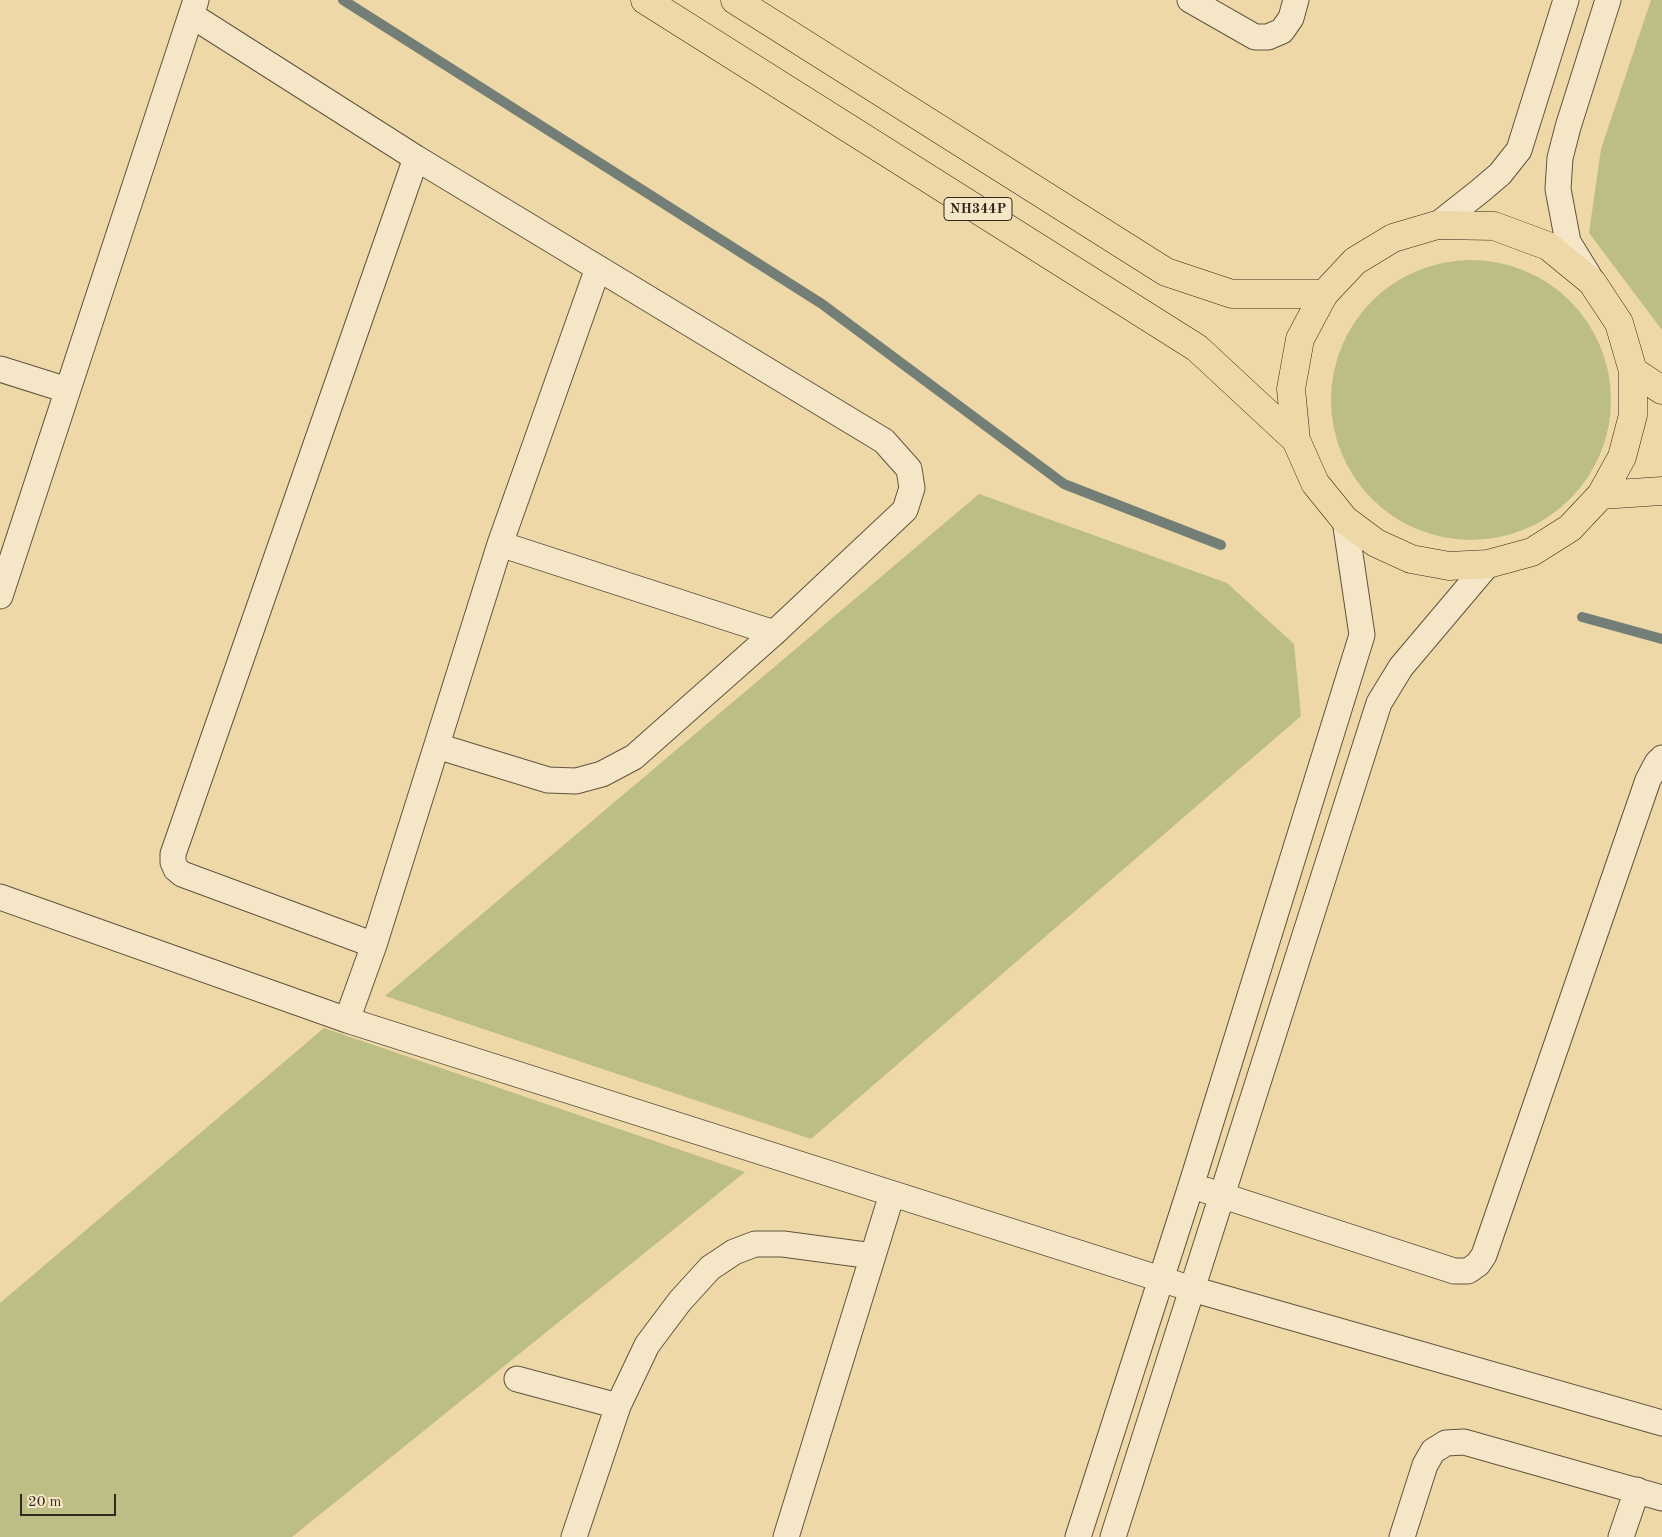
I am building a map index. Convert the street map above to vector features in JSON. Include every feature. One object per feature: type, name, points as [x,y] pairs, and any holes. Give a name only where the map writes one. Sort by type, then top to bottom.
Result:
[{"type":"highway","name":"NH344P","points":[[645,0],[1197,348],[1296,440]]},
{"type":"highway","name":"NH344P","points":[[735,0],[1166,272],[1232,294],[1324,294]]},
{"type":"highway","points":[[1437,225],[1494,226],[1548,246],[1592,282],[1619,323],[1633,371],[1634,414],[1622,457],[1601,495],[1570,528],[1532,552],[1488,564],[1449,566],[1411,559],[1376,543],[1345,520],[1315,483],[1296,440],[1291,389],[1300,339],[1324,294],[1355,262],[1393,238],[1437,225]]},
{"type":"highway","points":[[1633,371],[1662,390]]},
{"type":"highway","points":[[1601,495],[1662,491]]},
{"type":"street","points":[[1190,0],[1255,37],[1268,37],[1282,31],[1291,18],[1296,0]]},
{"type":"street","points":[[1437,225],[1500,174],[1519,150],[1566,0]]},
{"type":"street","points":[[1592,282],[1568,242],[1558,189],[1560,158],[1568,127],[1608,0]]},
{"type":"street","points":[[0,596],[193,8],[416,158],[884,441],[909,469],[912,488],[905,510],[774,633],[634,757],[602,774],[576,781],[548,780],[437,746]]},
{"type":"street","points":[[374,944],[182,874],[176,869],[173,862],[173,854],[416,158]]},
{"type":"street","points":[[347,1020],[374,944],[500,544],[598,268]]},
{"type":"street","points":[[0,369],[67,390]]},
{"type":"street","points":[[1078,1537],[1191,1186],[1362,635],[1345,520]]},
{"type":"street","points":[[500,544],[774,633]]},
{"type":"street","points":[[1113,1537],[1379,703],[1400,667],[1488,564]]},
{"type":"street","points":[[1191,1186],[1454,1271],[1468,1271],[1478,1264],[1484,1255],[1648,780],[1657,763],[1662,758]]},
{"type":"street","points":[[0,897],[347,1020],[1192,1289],[1662,1423]]},
{"type":"street","points":[[786,1537],[892,1194]]},
{"type":"street","points":[[574,1537],[618,1406],[647,1345],[680,1301],[710,1268],[734,1252],[755,1244],[784,1244],[873,1256]]},
{"type":"street","points":[[517,1380],[618,1406]]},
{"type":"street","points":[[1402,1537],[1425,1465],[1433,1451],[1446,1443],[1464,1442],[1662,1498]]},
{"type":"street","points":[[1621,1537],[1637,1490]]},
{"type":"green space","points":[[1651,0],[1662,0],[1662,330],[1589,233],[1601,149]]},
{"type":"green space","points":[[1471,260],[1512,266],[1549,284],[1570,301],[1587,322],[1605,359],[1611,400],[1605,441],[1587,478],[1570,499],[1549,516],[1512,534],[1471,540],[1430,534],[1393,516],[1372,499],[1355,478],[1337,441],[1331,400],[1337,359],[1355,322],[1372,301],[1393,284],[1430,266]]},
{"type":"green space","points":[[979,494],[1227,583],[1294,644],[1301,716],[811,1139],[385,996]]},
{"type":"green space","points":[[324,1028],[745,1172],[292,1537],[0,1537],[0,1303]]},
{"type":"waterway","points":[[343,0],[822,304],[1064,484],[1221,545]]},
{"type":"waterway","points":[[1582,617],[1662,639]]}]
